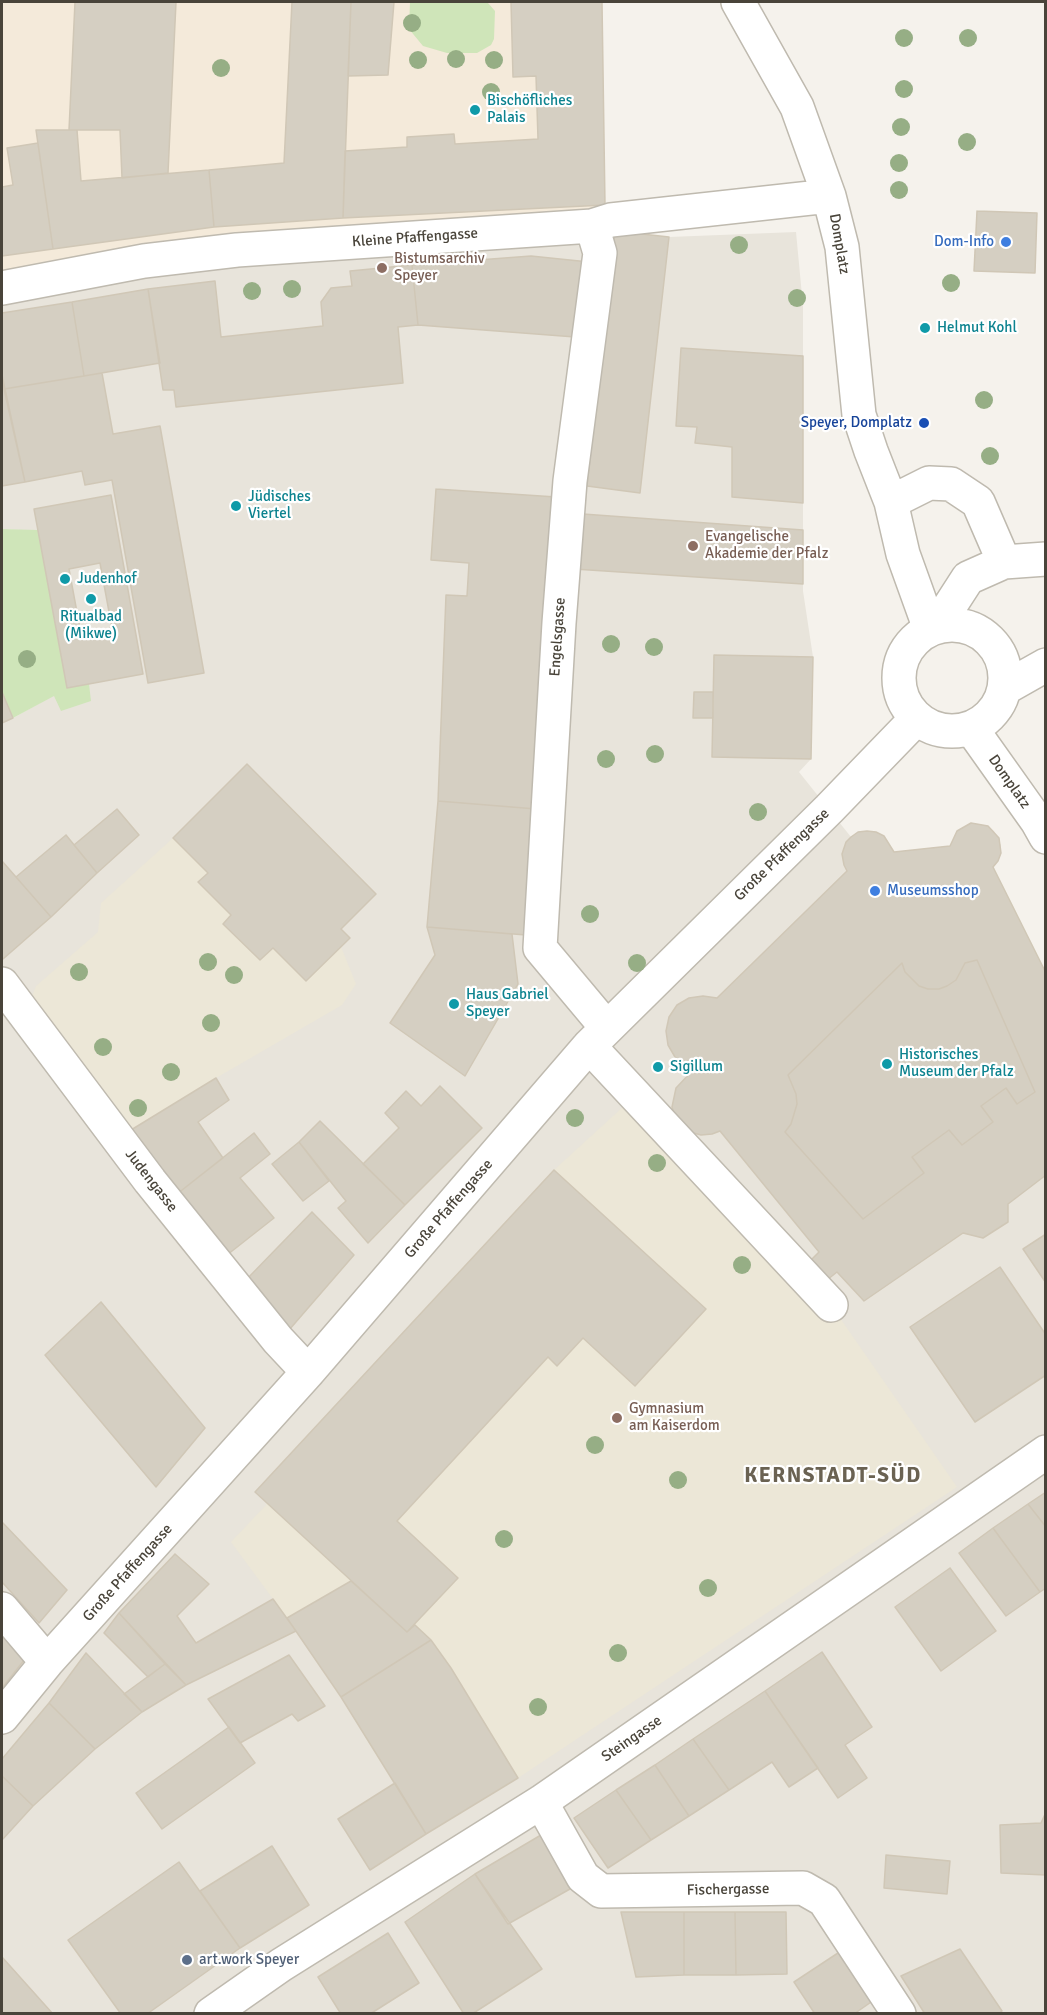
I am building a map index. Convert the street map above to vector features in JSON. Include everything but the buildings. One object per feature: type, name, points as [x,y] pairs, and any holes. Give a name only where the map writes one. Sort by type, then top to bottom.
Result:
[{"type":"street","name":"Domplatz","points":[[738,2],[797,107],[830,196],[842,247],[859,415],[891,502],[903,554],[934,628]]},
{"type":"street","name":"Kleine Pfaffengasse","points":[[2,288],[144,261],[226,252],[592,226],[610,220],[830,196]]},
{"type":"street","name":"Engelsgasse","points":[[592,226],[600,253],[570,481],[559,623],[540,948],[598,1037],[831,1305]]},
{"type":"street","points":[[891,502],[929,483],[951,484],[978,502],[1004,562]]},
{"type":"street","points":[[934,628],[968,578],[1004,562],[1046,559]]},
{"type":"street","points":[[953,624],[976,630],[991,640],[1000,655],[1005,671],[1005,688],[998,706],[987,719],[971,728],[952,731],[933,728],[917,718],[906,706],[899,690],[898,673],[902,657],[914,640],[934,628],[953,624]]},
{"type":"street","points":[[1005,688],[1046,665]]},
{"type":"street","name":"Große Pfaffengasse","points":[[2,1717],[47,1662],[308,1372],[598,1037],[829,809],[917,718]]},
{"type":"street","name":"Domplatz","points":[[971,728],[1046,837]]},
{"type":"street","name":"Judengasse","points":[[2,984],[157,1190],[278,1340],[308,1372]]},
{"type":"street","name":"Steingasse","points":[[211,2013],[281,1965],[541,1802],[1046,1452]]},
{"type":"street","points":[[2,1608],[47,1662]]},
{"type":"street","name":"Fischergasse","points":[[541,1802],[583,1877],[601,1891],[804,1888],[824,1900],[899,2013]]},
{"type":"shaded area","points":[[2,2],[602,2],[605,205],[610,220],[2,289]]},
{"type":"shaded area","points":[[615,231],[669,237],[796,232],[803,306],[803,591],[813,657],[811,759],[799,772],[851,837],[858,832],[876,832],[884,836],[894,852],[950,846],[957,831],[971,823],[988,826],[994,831],[1001,845],[1001,853],[993,868],[1045,973],[1045,2013],[2,2013],[2,692],[13,718],[67,688],[38,531],[2,529],[2,289],[141,263]]},
{"type":"shaded area","points":[[247,764],[376,894],[341,929],[350,938],[341,947],[356,984],[342,1005],[131,1130],[30,1001],[36,986],[98,932],[101,903],[173,838]]},
{"type":"shaded area","name":"Gymnasium am Kaiserdom","points":[[636,1095],[831,1305],[957,1487],[518,1778],[426,1834],[341,1697],[231,1542],[267,1504],[255,1492],[554,1170]]},
{"type":"green space","points":[[410,2],[488,3],[495,11],[494,39],[491,45],[477,53],[447,53],[423,46],[409,29]]},
{"type":"green space","points":[[2,529],[38,530],[67,688],[89,684],[91,701],[61,711],[54,696],[13,718],[2,692]]},
{"type":"place","name":"Bischöfliches Palais","points":[[475,110]]},
{"type":"place","name":"Dom-Info","points":[[1006,242]]},
{"type":"place","name":"Bistumsarchiv Speyer","points":[[382,268]]},
{"type":"place","name":"Helmut Kohl","points":[[925,328]]},
{"type":"place","name":"Speyer, Domplatz","points":[[924,423]]},
{"type":"place","name":"Jüdisches Viertel","points":[[236,506]]},
{"type":"place","name":"Evangelische Akademie der Pfalz","points":[[693,546]]},
{"type":"place","name":"Judenhof","points":[[65,579]]},
{"type":"place","name":"Ritualbad (Mikwe)","points":[[91,599]]},
{"type":"place","name":"Museumsshop","points":[[875,891]]},
{"type":"place","name":"Haus Gabriel Speyer","points":[[454,1004]]},
{"type":"place","name":"Historisches Museum der Pfalz","points":[[887,1064]]},
{"type":"place","name":"Sigillum","points":[[658,1067]]},
{"type":"place","name":"Gymnasium am Kaiserdom","points":[[617,1418]]},
{"type":"place","name":"art.work Speyer","points":[[187,1960]]},
{"type":"district","name":"KERNSTADT-SÜD","points":[[833,1476]]}]
